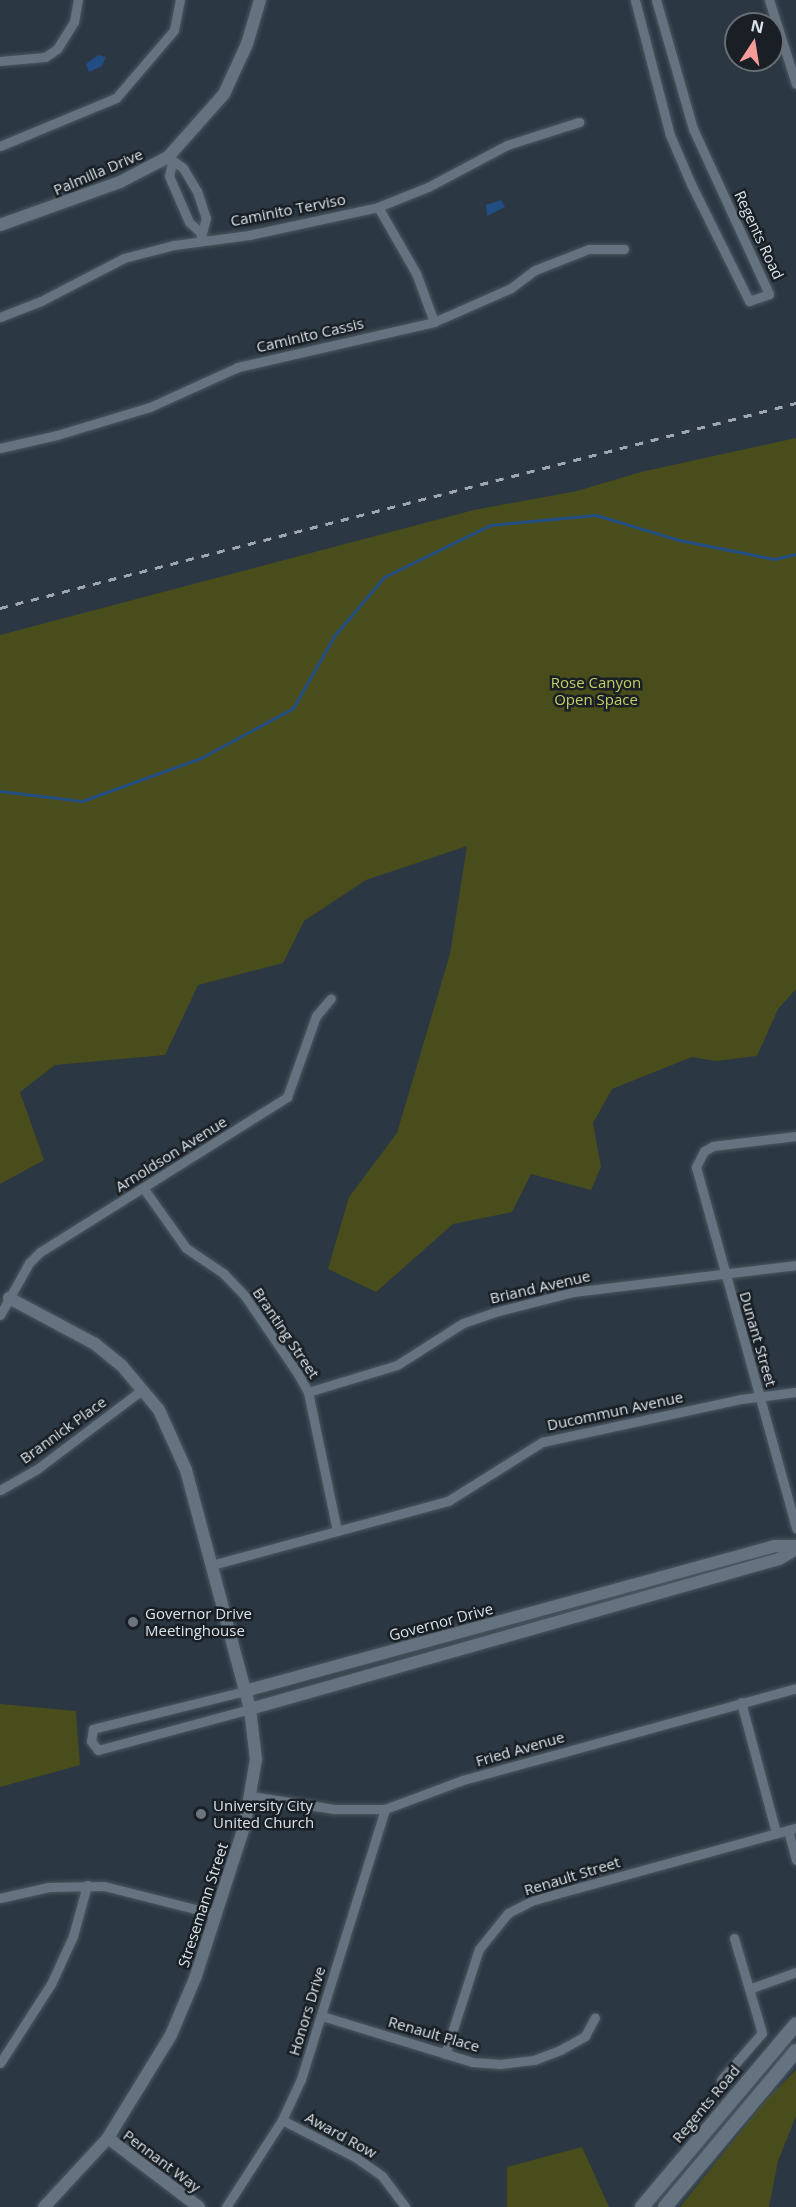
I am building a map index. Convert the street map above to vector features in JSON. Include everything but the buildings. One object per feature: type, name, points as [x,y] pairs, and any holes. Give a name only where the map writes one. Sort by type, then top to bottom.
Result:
[{"type":"main road","name":"Regents Road","points":[[642,2207],[796,2024]]},
{"type":"main road","points":[[665,2207],[796,2051]]},
{"type":"street","points":[[0,61],[45,57],[57,49],[74,22],[78,0]]},
{"type":"street","points":[[0,146],[116,99],[174,30],[180,0]]},
{"type":"street","name":"Palmilla Drive","points":[[0,225],[120,182],[170,160],[228,87],[247,44],[260,0]]},
{"type":"street","name":"Regents Road","points":[[635,0],[670,135],[691,184],[749,301],[769,294],[693,129],[656,0]]},
{"type":"street","points":[[769,0],[796,84]]},
{"type":"street","name":"Caminito Terviso","points":[[0,317],[41,302],[124,258],[200,236],[249,235],[378,207],[428,187],[507,145],[579,122]]},
{"type":"street","points":[[170,160],[183,168],[190,179],[206,218],[200,236],[189,222],[169,176],[170,160]]},
{"type":"street","points":[[175,187],[190,179]]},
{"type":"street","points":[[378,207],[416,273],[434,322]]},
{"type":"street","name":"Caminito Cassis","points":[[0,448],[57,435],[150,407],[238,367],[434,322],[511,288],[535,270],[589,249],[624,249]]},
{"type":"street","name":"Arnoldson Avenue","points":[[0,1315],[4,1296],[28,1263],[40,1252],[144,1189],[287,1097],[316,1016],[331,998]]},
{"type":"street","name":"Dunant Street","points":[[796,1136],[713,1146],[698,1158],[697,1176],[796,1528]]},
{"type":"street","name":"Branting Street","points":[[144,1189],[186,1248],[223,1273],[245,1296],[308,1392],[337,1531]]},
{"type":"street","name":"Briand Avenue","points":[[308,1392],[397,1365],[463,1323],[495,1312],[573,1292],[796,1265]]},
{"type":"street","name":"Stresemann Street","points":[[4,1296],[95,1344],[122,1366],[159,1410],[174,1439],[212,1565],[250,1709],[256,1759],[251,1796],[215,1914],[171,2035],[108,2138],[44,2207]]},
{"type":"street","name":"Brannick Place","points":[[0,1490],[37,1469],[142,1390]]},
{"type":"street","name":"Ducommun Avenue","points":[[212,1565],[448,1501],[542,1442],[759,1397],[796,1392]]},
{"type":"street","name":"Governor Drive","points":[[775,1546],[796,1547],[779,1559],[250,1709],[98,1750],[91,1741],[93,1729],[245,1691],[775,1546]]},
{"type":"street","name":"Fried Avenue","points":[[251,1796],[334,1809],[385,1809],[463,1780],[796,1688]]},
{"type":"street","points":[[741,1702],[776,1833]]},
{"type":"street","name":"Honors Drive","points":[[226,2207],[282,2120],[301,2079],[385,1809]]},
{"type":"street","points":[[792,1829],[796,1860]]},
{"type":"street","name":"Renault Street","points":[[445,2054],[479,1949],[508,1913],[534,1900],[792,1829]]},
{"type":"street","points":[[0,2063],[51,1984],[73,1936],[87,1885]]},
{"type":"street","points":[[0,1898],[49,1887],[87,1885],[129,1890],[215,1914]]},
{"type":"street","points":[[722,2080],[762,2033],[734,1938]]},
{"type":"street","points":[[749,1989],[796,1972]]},
{"type":"street","name":"Renault Place","points":[[322,2016],[472,2062],[500,2064],[534,2060],[585,2036],[596,2017]]},
{"type":"street","name":"Award Row","points":[[282,2120],[355,2157],[381,2176],[405,2207]]},
{"type":"street","name":"Pennant Way","points":[[108,2138],[199,2207]]},
{"type":"green space","name":"Rose Canyon Open Space","points":[[796,438],[796,989],[778,1009],[757,1056],[715,1061],[692,1057],[612,1089],[593,1123],[601,1167],[591,1190],[531,1174],[512,1212],[453,1224],[376,1292],[328,1269],[349,1197],[397,1133],[450,954],[467,846],[366,880],[304,921],[283,963],[198,985],[165,1055],[55,1065],[20,1092],[44,1160],[0,1184],[0,635],[474,510],[577,491],[641,472]]},
{"type":"green space","points":[[0,1704],[76,1711],[80,1765],[0,1787]]},
{"type":"green space","points":[[796,2070],[796,2116],[778,2161],[769,2207],[680,2207],[765,2101]]},
{"type":"green space","points":[[582,2147],[609,2207],[507,2207],[507,2167]]},
{"type":"water","points":[[98,55],[106,57],[102,66],[89,72],[86,64]]},
{"type":"water","points":[[501,200],[505,207],[487,216],[486,205]]},
{"type":"waterway","points":[[0,791],[82,801],[201,758],[293,708],[334,636],[384,577],[490,525],[596,515],[679,540],[774,559],[796,554]]},
{"type":"railway","points":[[0,608],[796,403]]},
{"type":"place","name":"Governor Drive Meetinghouse","points":[[133,1622]]},
{"type":"place","name":"University City United Church","points":[[201,1814]]}]
